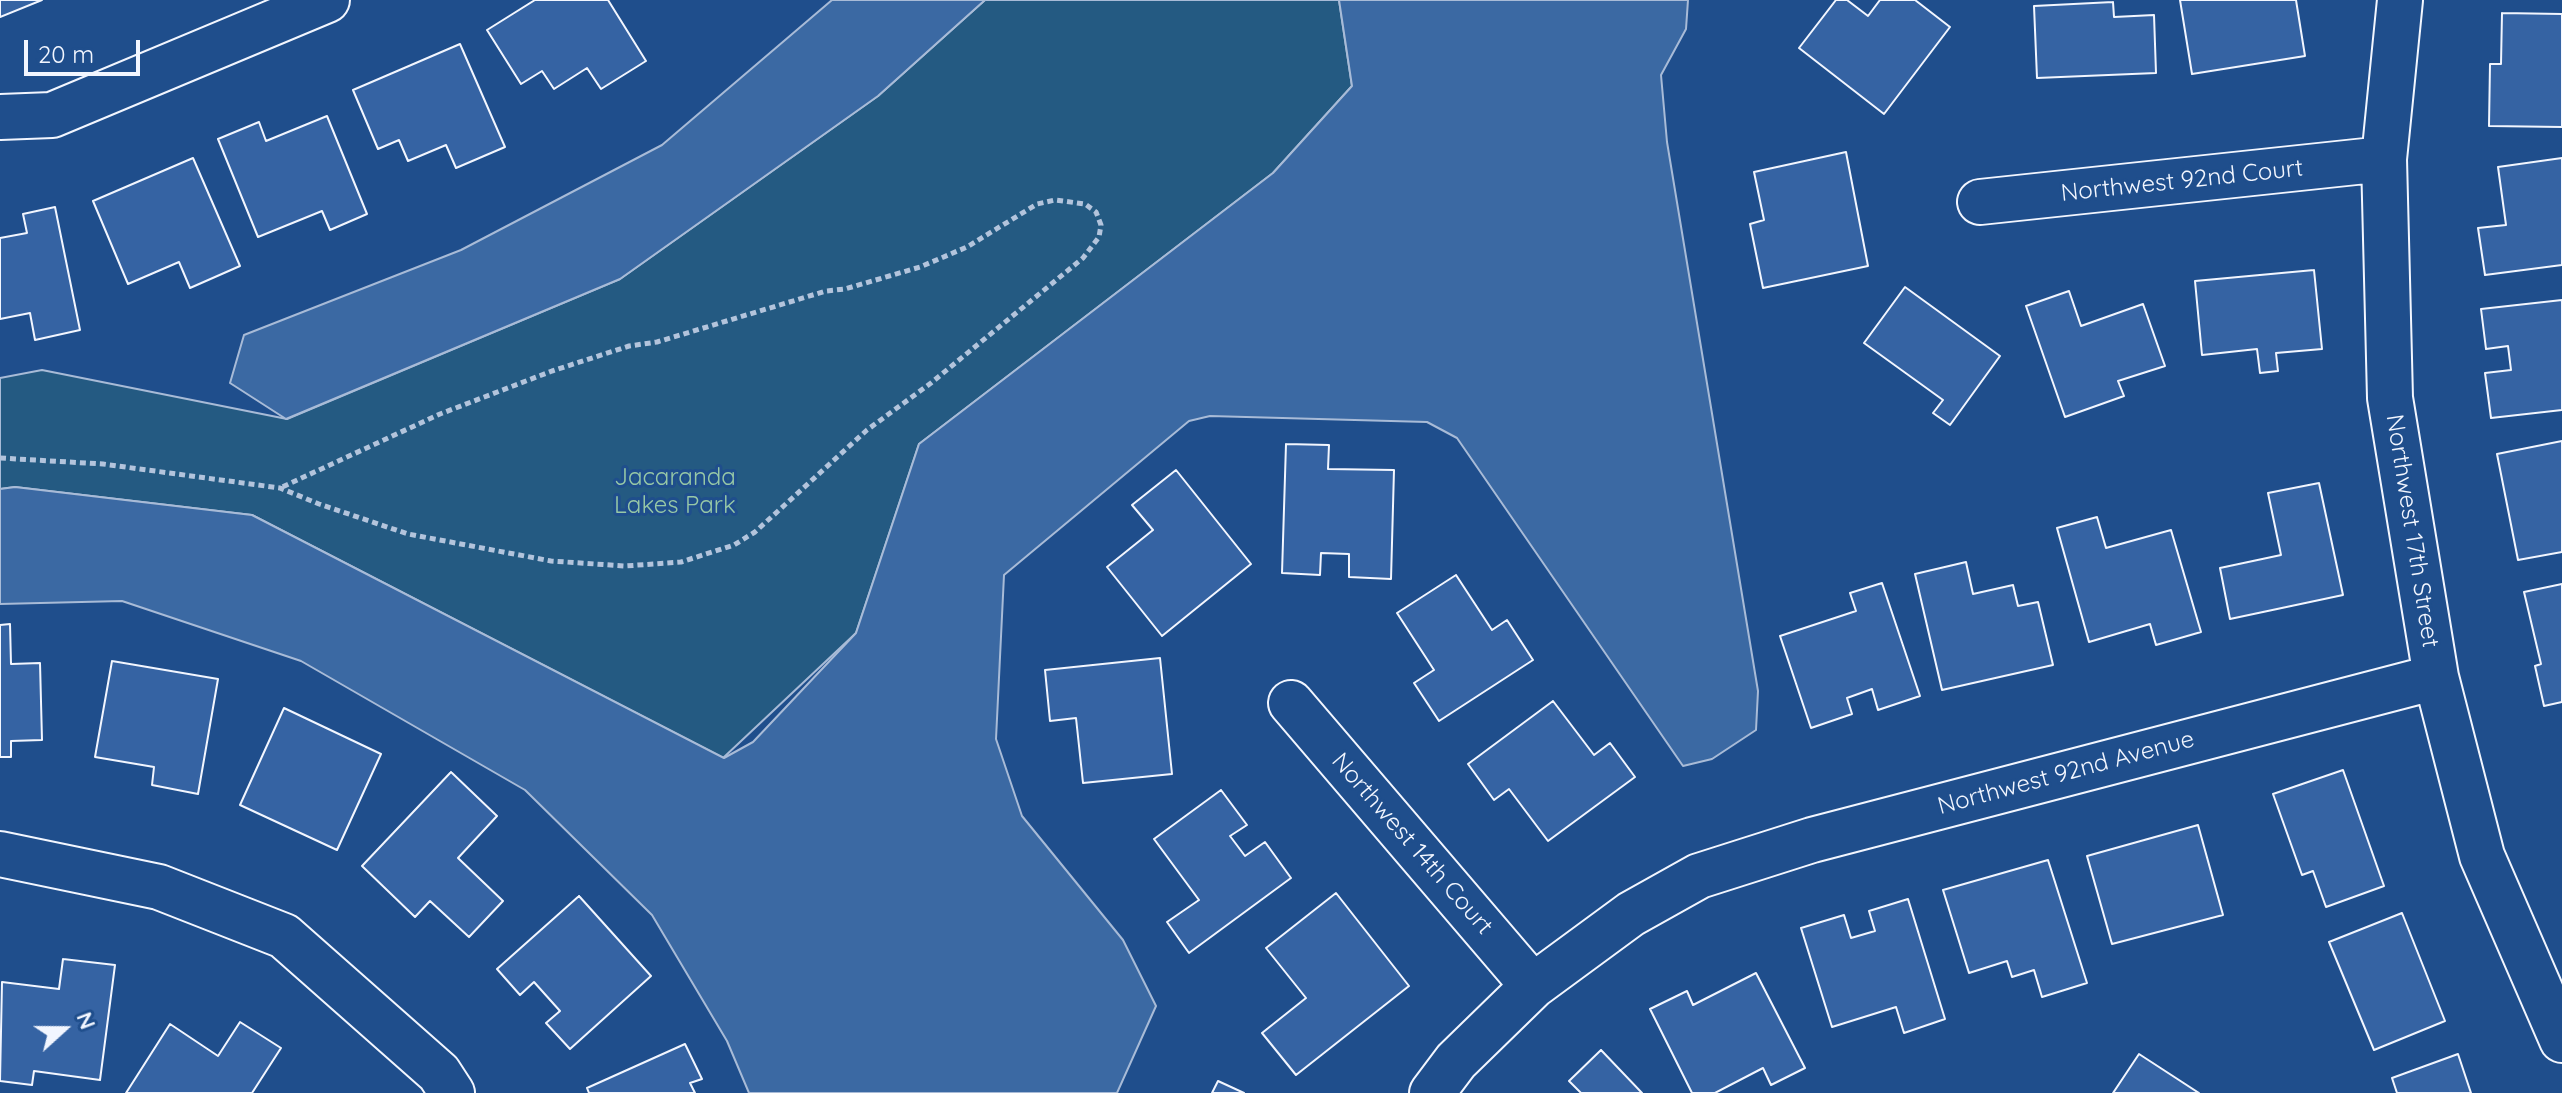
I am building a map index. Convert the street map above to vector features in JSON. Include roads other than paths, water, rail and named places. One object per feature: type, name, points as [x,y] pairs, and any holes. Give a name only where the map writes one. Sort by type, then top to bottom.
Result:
[{"type":"street","points":[[0,117],[52,115],[327,0]]},
{"type":"street","name":"Northwest 17th Street","points":[[2400,0],[2384,159],[2390,398],[2436,677],[2482,856],[2562,1040]]},
{"type":"street","name":"Northwest 92nd Court","points":[[1980,202],[2384,159]]},
{"type":"street","name":"Northwest 92nd Avenue","points":[[1432,1093],[1456,1061],[1533,986],[1631,914],[1699,876],[1812,840],[2436,677]]},
{"type":"street","name":"Northwest 14th Court","points":[[1291,703],[1533,986]]},
{"type":"street","points":[[0,854],[159,887],[284,936],[439,1073],[452,1093]]},
{"type":"park label","name":"Jacaranda Lakes Park","points":[[675,492]]}]
